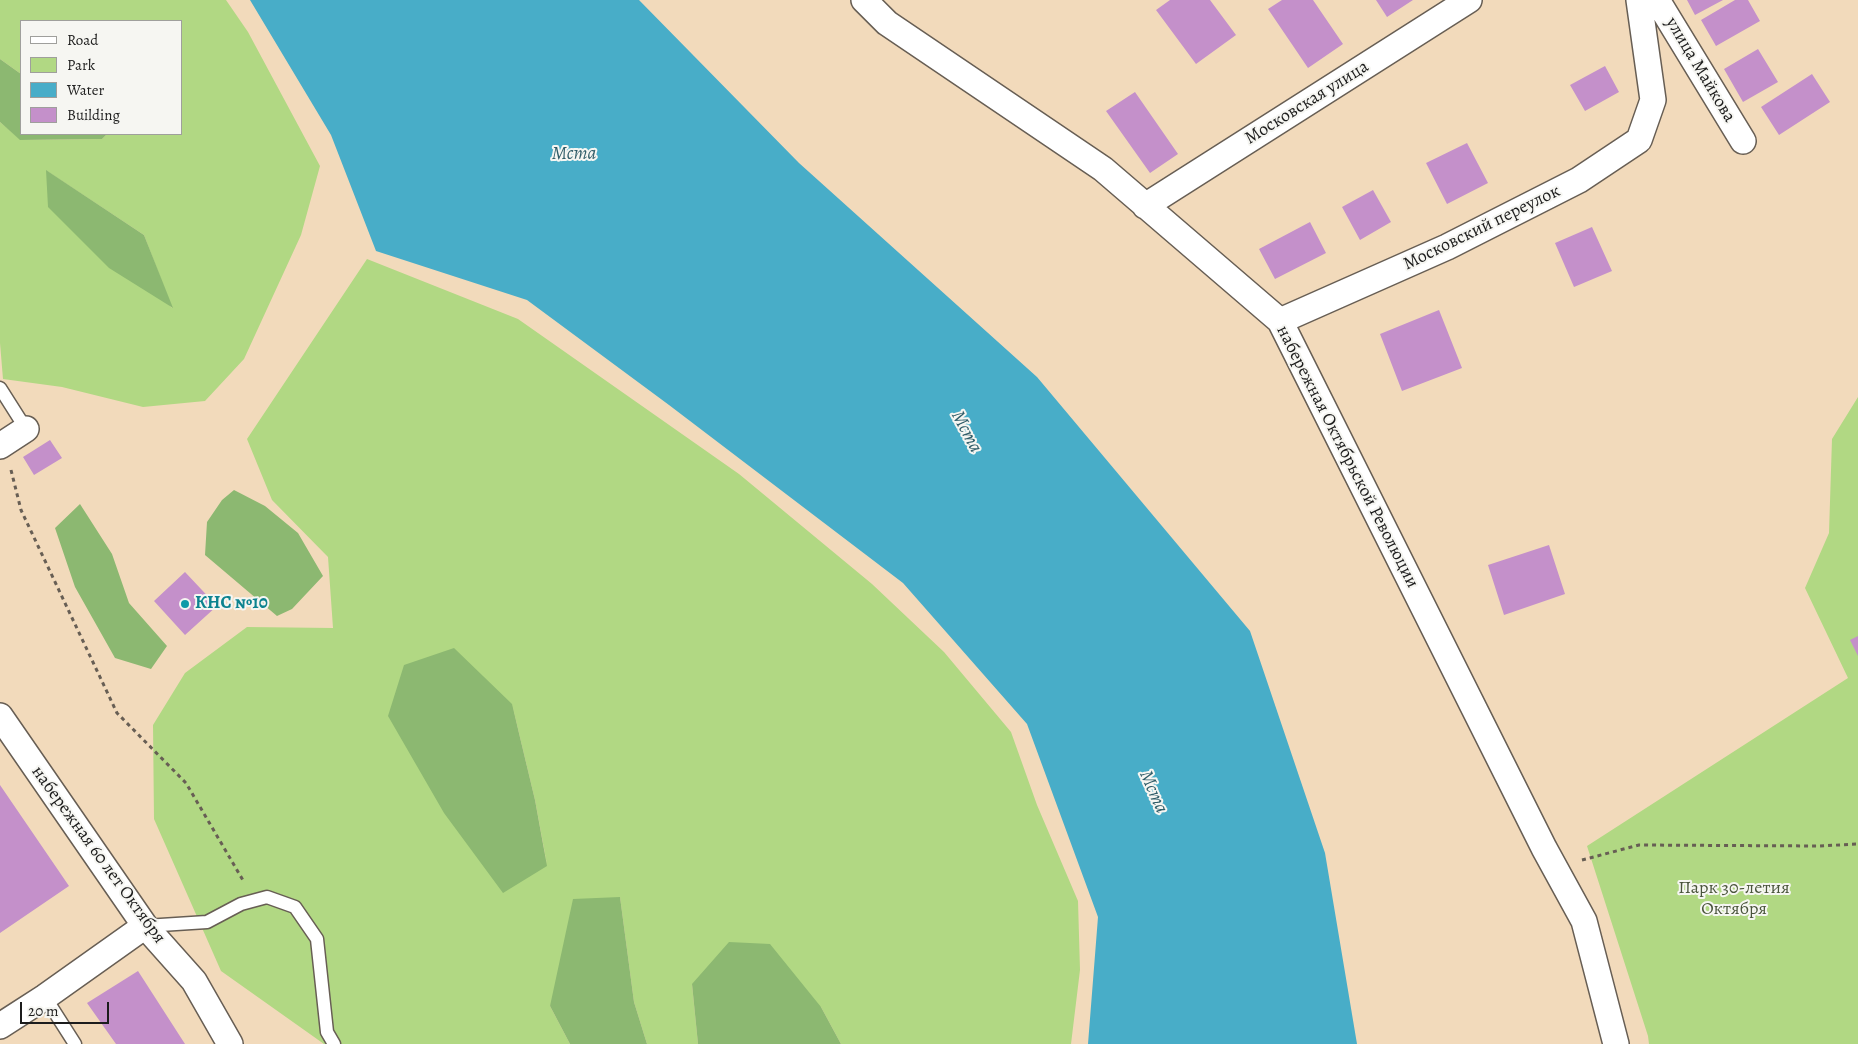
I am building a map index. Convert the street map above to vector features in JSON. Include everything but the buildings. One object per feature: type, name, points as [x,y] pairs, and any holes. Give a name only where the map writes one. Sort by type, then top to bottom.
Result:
[{"type":"street","name":"набережная Октябрьской Революции","points":[[864,0],[887,23],[1103,169],[1280,321],[1556,870],[1584,921],[1616,1044]]},
{"type":"street","name":"Московская улица","points":[[1145,206],[1469,0]]},
{"type":"street","name":"улица Майкова","points":[[1639,0],[1653,100]]},
{"type":"street","name":"улица Майкова","points":[[1657,0],[1743,141]]},
{"type":"street","name":"Московский переулок","points":[[1280,321],[1447,247],[1580,180],[1638,140],[1653,100]]},
{"type":"street","points":[[2,444],[26,429]]},
{"type":"street","name":"набережная 60 лет Октября","points":[[0,716],[145,926],[194,981],[230,1044]]},
{"type":"street","points":[[0,1026],[45,997],[145,926]]},
{"type":"lane","points":[[0,388],[26,429]]},
{"type":"lane","points":[[145,926],[207,922],[241,904],[267,897],[295,906],[317,939],[327,1032],[334,1044]]},
{"type":"lane","points":[[45,997],[75,1044]]},
{"type":"path","points":[[2,444],[21,510],[117,713],[186,783],[256,900]]},
{"type":"path","points":[[1556,870],[1590,857],[1639,844],[1819,846],[1858,844]]},
{"type":"green space","points":[[0,0],[226,0],[248,32],[320,166],[301,235],[244,359],[205,401],[143,407],[62,387],[3,379],[0,343],[0,122],[21,140],[102,139],[106,135],[182,135],[182,20],[20,20],[20,73],[0,59]],"holes":[[[47,171],[144,235],[172,308]]]},
{"type":"green space","points":[[0,59],[20,73],[20,135],[106,135],[102,139],[20,140],[0,122]]},
{"type":"green space","points":[[46,170],[144,235],[173,308],[109,268],[48,207]]},
{"type":"green space","points":[[367,259],[518,319],[739,474],[872,584],[944,652],[1011,732],[1037,805],[1078,901],[1080,970],[1071,1044],[841,1044],[821,1007],[692,984],[698,1044],[647,1044],[634,1002],[620,897],[550,1006],[570,1044],[324,1044],[221,971],[154,819],[153,725],[185,673],[247,627],[333,628],[328,557],[272,500],[247,439]],"holes":[[[512,704],[535,800],[547,865]]]},
{"type":"green space","name":"Парк 30-летия Октября","points":[[1858,397],[1858,1044],[1649,1044],[1587,846],[1848,678],[1805,588],[1829,533],[1832,439]]},
{"type":"green space","points":[[234,490],[265,506],[298,533],[323,576],[292,609],[277,616],[205,555],[207,522],[222,500]]},
{"type":"green space","points":[[80,504],[112,554],[129,603],[167,646],[151,669],[115,658],[75,587],[55,528]]},
{"type":"green space","points":[[454,648],[512,704],[535,800],[547,866],[503,893],[444,813],[388,716],[404,665]]},
{"type":"green space","points":[[620,897],[634,1002],[647,1044],[570,1044],[550,1006],[573,899]]},
{"type":"green space","points":[[729,942],[770,944],[821,1007],[841,1044],[698,1044],[692,984]]},
{"type":"water","name":"Мста","points":[[250,0],[639,0],[799,163],[1037,377],[1250,631],[1325,853],[1357,1044],[1088,1044],[1098,917],[1027,724],[903,583],[669,405],[527,300],[376,251],[331,135]]},
{"type":"place","name":"КНС №10","points":[[185,604]]}]
